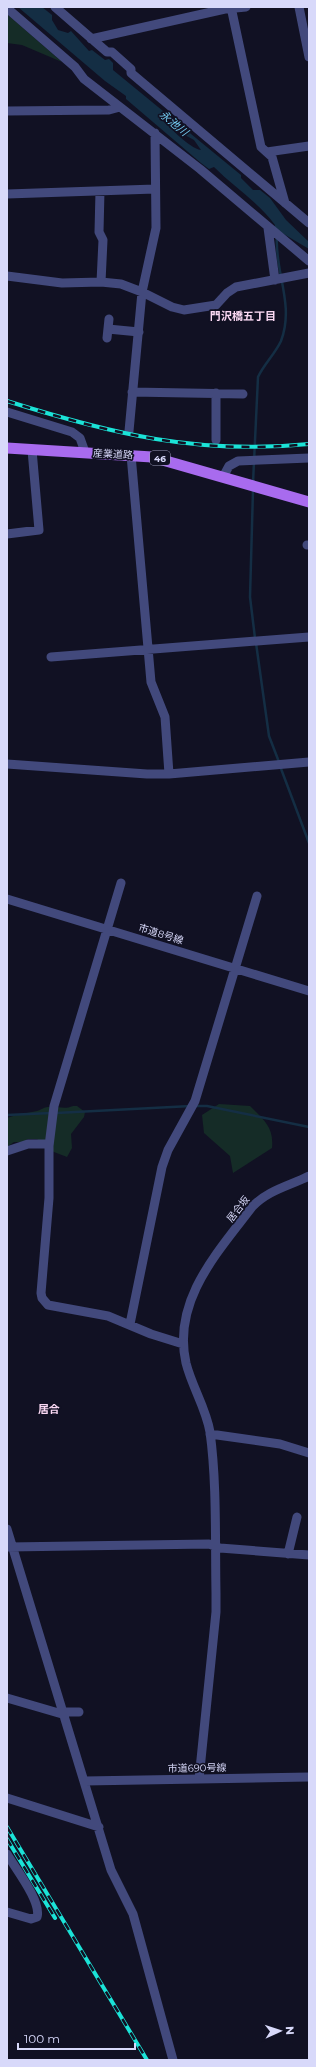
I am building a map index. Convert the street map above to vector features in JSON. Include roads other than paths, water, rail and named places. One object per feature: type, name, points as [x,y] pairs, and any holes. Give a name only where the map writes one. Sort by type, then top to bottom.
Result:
[{"type":"main road","name":"産業道路","points":[[7,448],[152,456],[309,502]]},
{"type":"street","points":[[55,7],[107,52],[112,52],[131,69],[131,73],[309,223]]},
{"type":"street","points":[[91,39],[231,8],[246,7]]},
{"type":"street","points":[[299,7],[305,18],[309,57]]},
{"type":"street","points":[[10,8],[75,67],[84,79],[155,133],[309,261]]},
{"type":"street","points":[[231,8],[261,147],[272,157],[285,203]]},
{"type":"street","points":[[7,111],[109,110],[120,107]]},
{"type":"street","points":[[128,431],[142,292],[156,228],[155,133]]},
{"type":"street","points":[[267,152],[309,146]]},
{"type":"street","points":[[7,194],[155,189]]},
{"type":"street","points":[[100,191],[99,232],[103,240],[101,282]]},
{"type":"street","points":[[271,230],[280,280]]},
{"type":"street","points":[[7,276],[62,283],[82,284],[101,282],[127,285],[172,307],[184,310],[216,305],[227,293],[236,287],[280,280],[309,273]]},
{"type":"street","points":[[109,319],[107,333],[139,332]]},
{"type":"street","points":[[132,392],[243,394]]},
{"type":"street","points":[[216,393],[216,440]]},
{"type":"street","points":[[7,412],[72,432],[80,438],[85,452]]},
{"type":"street","points":[[7,534],[39,530],[32,450]]},
{"type":"street","points":[[131,455],[151,682],[165,716],[170,774]]},
{"type":"street","points":[[223,477],[232,463],[249,460],[260,461],[309,458]]},
{"type":"street","points":[[51,657],[309,636]]},
{"type":"street","points":[[7,764],[147,774],[170,774],[309,762]]},
{"type":"street","points":[[121,883],[108,930],[80,1016],[53,1113],[49,1144],[49,1198],[42,1298],[48,1305],[108,1316],[151,1334],[183,1344],[190,1376],[205,1415],[210,1434],[212,1461],[216,1612],[199,1779]]},
{"type":"street","points":[[130,1324],[162,1167],[168,1150],[192,1106],[236,968],[257,896]]},
{"type":"street","name":"市道8号線","points":[[7,899],[309,991]]},
{"type":"street","points":[[7,1151],[28,1144],[49,1144]]},
{"type":"street","name":"居合坂","points":[[183,1344],[190,1300],[199,1282],[216,1257],[261,1198],[309,1176]]},
{"type":"street","points":[[210,1434],[280,1444],[309,1453]]},
{"type":"street","points":[[288,1554],[297,1517]]},
{"type":"street","points":[[7,1530],[10,1547],[85,1781],[111,1870],[133,1914],[173,2060]]},
{"type":"street","points":[[10,1547],[209,1544],[214,1546],[309,1555]]},
{"type":"street","points":[[7,1698],[62,1713],[79,1712]]},
{"type":"street","name":"市道690号線","points":[[85,1781],[309,1777]]},
{"type":"street","points":[[7,1798],[99,1827]]},
{"type":"street","points":[[7,1854],[33,1897],[38,1909],[36,1917],[31,1919],[7,1912]]},
{"type":"water","name":"永池川","points":[[18,7],[42,7],[52,15],[52,20],[58,30],[68,33],[71,31],[89,51],[92,50],[105,60],[109,59],[113,63],[113,70],[241,175],[241,178],[253,190],[260,190],[270,198],[286,220],[309,242],[309,249],[282,233],[273,234],[275,225],[254,202],[214,167],[209,169],[201,163],[126,99],[126,96],[105,81]],"holes":[[[161,117],[167,117],[183,134],[194,140],[201,150],[186,142],[162,120]]]},
{"type":"waterway","points":[[253,483],[258,377],[279,346],[285,327],[285,301],[278,262],[277,236]]},
{"type":"waterway","points":[[253,490],[250,597],[255,638]]},
{"type":"waterway","points":[[256,643],[269,736],[279,762]]},
{"type":"waterway","points":[[280,766],[309,843]]},
{"type":"waterway","points":[[56,1113],[191,1106]]},
{"type":"waterway","points":[[196,1106],[207,1106],[309,1127]]},
{"type":"waterway","points":[[7,1115],[51,1113]]},
{"type":"railway","points":[[7,401],[83,423],[156,439],[230,447],[268,447],[309,444]]},
{"type":"railway","points":[[7,1827],[147,2060]]},
{"type":"railway","points":[[7,1839],[55,1918]]},
{"type":"district","name":"門沢橋五丁目","points":[[243,316]]},
{"type":"district","name":"居合","points":[[49,1409]]}]
